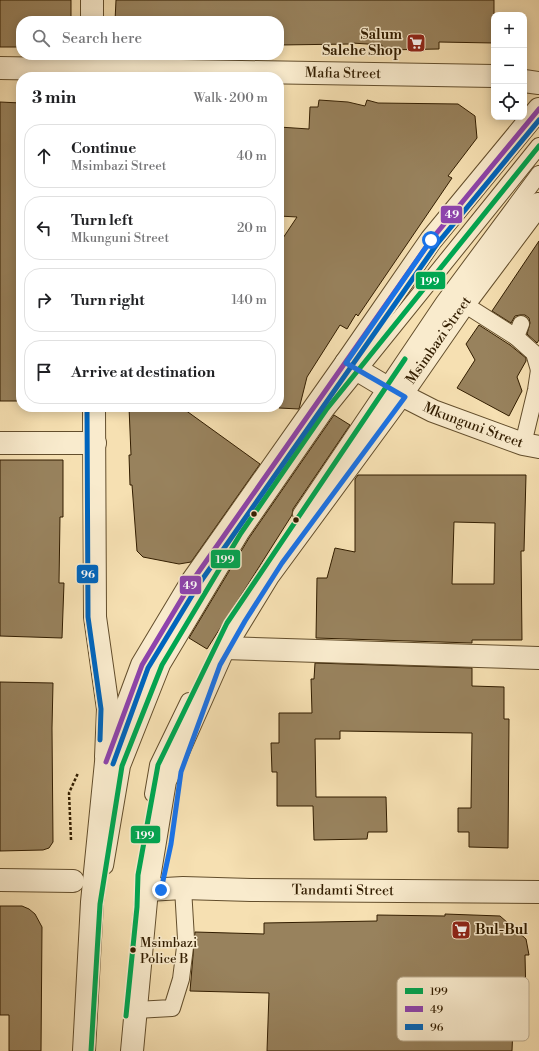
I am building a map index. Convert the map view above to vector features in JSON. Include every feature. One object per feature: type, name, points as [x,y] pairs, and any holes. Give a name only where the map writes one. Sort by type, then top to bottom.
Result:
[{"type":"street","points":[[92,0],[92,16]]},
{"type":"street","name":"Mafia Street","points":[[0,68],[92,67],[491,76]]},
{"type":"street","points":[[527,81],[539,83]]},
{"type":"street","points":[[106,762],[142,665],[193,580],[352,366],[431,240],[539,110]]},
{"type":"street","name":"Msimbazi Street","points":[[132,1051],[147,890],[166,781],[224,648],[268,576],[394,391],[464,304],[539,204]]},
{"type":"street","name":"Mkunguni Street","points":[[352,366],[394,391],[433,411],[531,445]]},
{"type":"street","points":[[84,1051],[92,902],[106,762],[108,709],[95,617],[94,412]]},
{"type":"street","points":[[0,443],[95,443]]},
{"type":"street","points":[[224,648],[539,658]]},
{"type":"street","points":[[0,880],[73,881]]},
{"type":"street","name":"Tandamti Street","points":[[147,890],[183,888],[251,890],[539,892]]},
{"type":"lane","points":[[91,1051],[100,904],[122,766],[162,665],[241,533],[326,410],[352,366],[539,146]]},
{"type":"lane","points":[[124,1051],[137,907],[138,875],[158,766],[227,623],[394,391],[444,302],[539,174]]},
{"type":"lane","points":[[464,304],[519,330],[534,353],[539,370],[531,445]]},
{"type":"lane","points":[[136,1010],[172,1008],[181,979],[186,939],[183,888]]},
{"type":"building","points":[[0,0],[71,0],[71,16],[16,16],[16,47],[0,47]]},
{"type":"building","points":[[116,0],[494,0],[494,12],[491,12],[491,43],[439,42],[439,49],[382,50],[382,45],[352,43],[284,45],[284,16],[115,16]]},
{"type":"building","points":[[319,100],[348,102],[365,106],[367,100],[378,103],[458,104],[475,116],[477,138],[448,176],[452,178],[358,316],[356,314],[347,329],[340,325],[307,377],[299,409],[284,408],[284,236],[297,217],[284,216],[284,127],[309,129],[310,107],[318,107]]},
{"type":"building","points":[[0,102],[16,103],[16,401],[0,401]]},
{"type":"building","points":[[539,241],[539,340],[537,343],[527,334],[530,323],[529,318],[525,315],[515,316],[511,323],[492,311]]},
{"type":"building","points":[[479,325],[510,345],[526,358],[526,361],[517,377],[522,391],[509,416],[457,388],[475,360],[466,344]]},
{"type":"building","points":[[129,412],[188,412],[260,464],[191,562],[179,564],[143,557],[137,551],[132,485],[130,485],[129,455],[131,455]]},
{"type":"building","points":[[334,415],[350,425],[293,509],[292,515],[207,649],[189,638],[249,538]]},
{"type":"building","points":[[0,460],[63,460],[63,517],[60,517],[59,583],[64,583],[62,638],[0,636]]},
{"type":"building","points":[[358,475],[526,475],[524,551],[521,551],[522,640],[472,640],[472,643],[316,638],[317,578],[327,578],[335,548],[355,552],[355,479]],"holes":[[[454,522],[495,523],[494,584],[452,584]]]},
{"type":"building","points":[[315,663],[472,668],[472,686],[504,687],[504,719],[509,719],[508,848],[469,847],[469,832],[458,832],[458,808],[471,808],[472,733],[340,731],[340,739],[315,739],[316,797],[386,797],[387,832],[368,832],[367,839],[314,840],[313,806],[277,806],[277,772],[272,772],[271,743],[279,743],[279,713],[312,713],[311,679],[314,679]]},
{"type":"building","points":[[0,682],[53,683],[53,842],[49,848],[43,850],[0,851]]},
{"type":"building","points":[[0,906],[22,906],[29,909],[35,914],[42,927],[41,1051],[9,1051],[9,1015],[0,1015]]},
{"type":"building","points":[[445,914],[500,916],[526,939],[529,955],[525,955],[525,977],[397,977],[397,1041],[512,1041],[512,1051],[267,1051],[269,993],[190,991],[195,932],[264,934],[264,923],[377,921],[377,915],[445,916]]},
{"type":"transit line","name":"49","points":[[106,762],[142,665],[193,580],[431,240],[539,109]]},
{"type":"transit line","name":"96","points":[[113,764],[148,668],[199,584],[437,244],[539,120]]},
{"type":"transit line","name":"199","points":[[91,1051],[100,904],[122,766],[162,665],[241,533],[326,410],[539,146]]},
{"type":"transit line","name":"199","points":[[126,1016],[137,907],[138,875],[158,765],[227,623],[405,359]]},
{"type":"transit line","name":"96","points":[[87,412],[88,617],[101,709],[100,740]]},
{"type":"place","name":"Salum Salehe Shop","points":[[416,43]]},
{"type":"place","name":"Bul-Bul","points":[[461,930]]},
{"type":"place","name":"Msimbazi Police B","points":[[133,950]]},
{"type":"route","points":[[161,890],[171,844],[181,772],[220,665],[245,621],[282,563],[405,397],[346,363],[431,240]]}]
